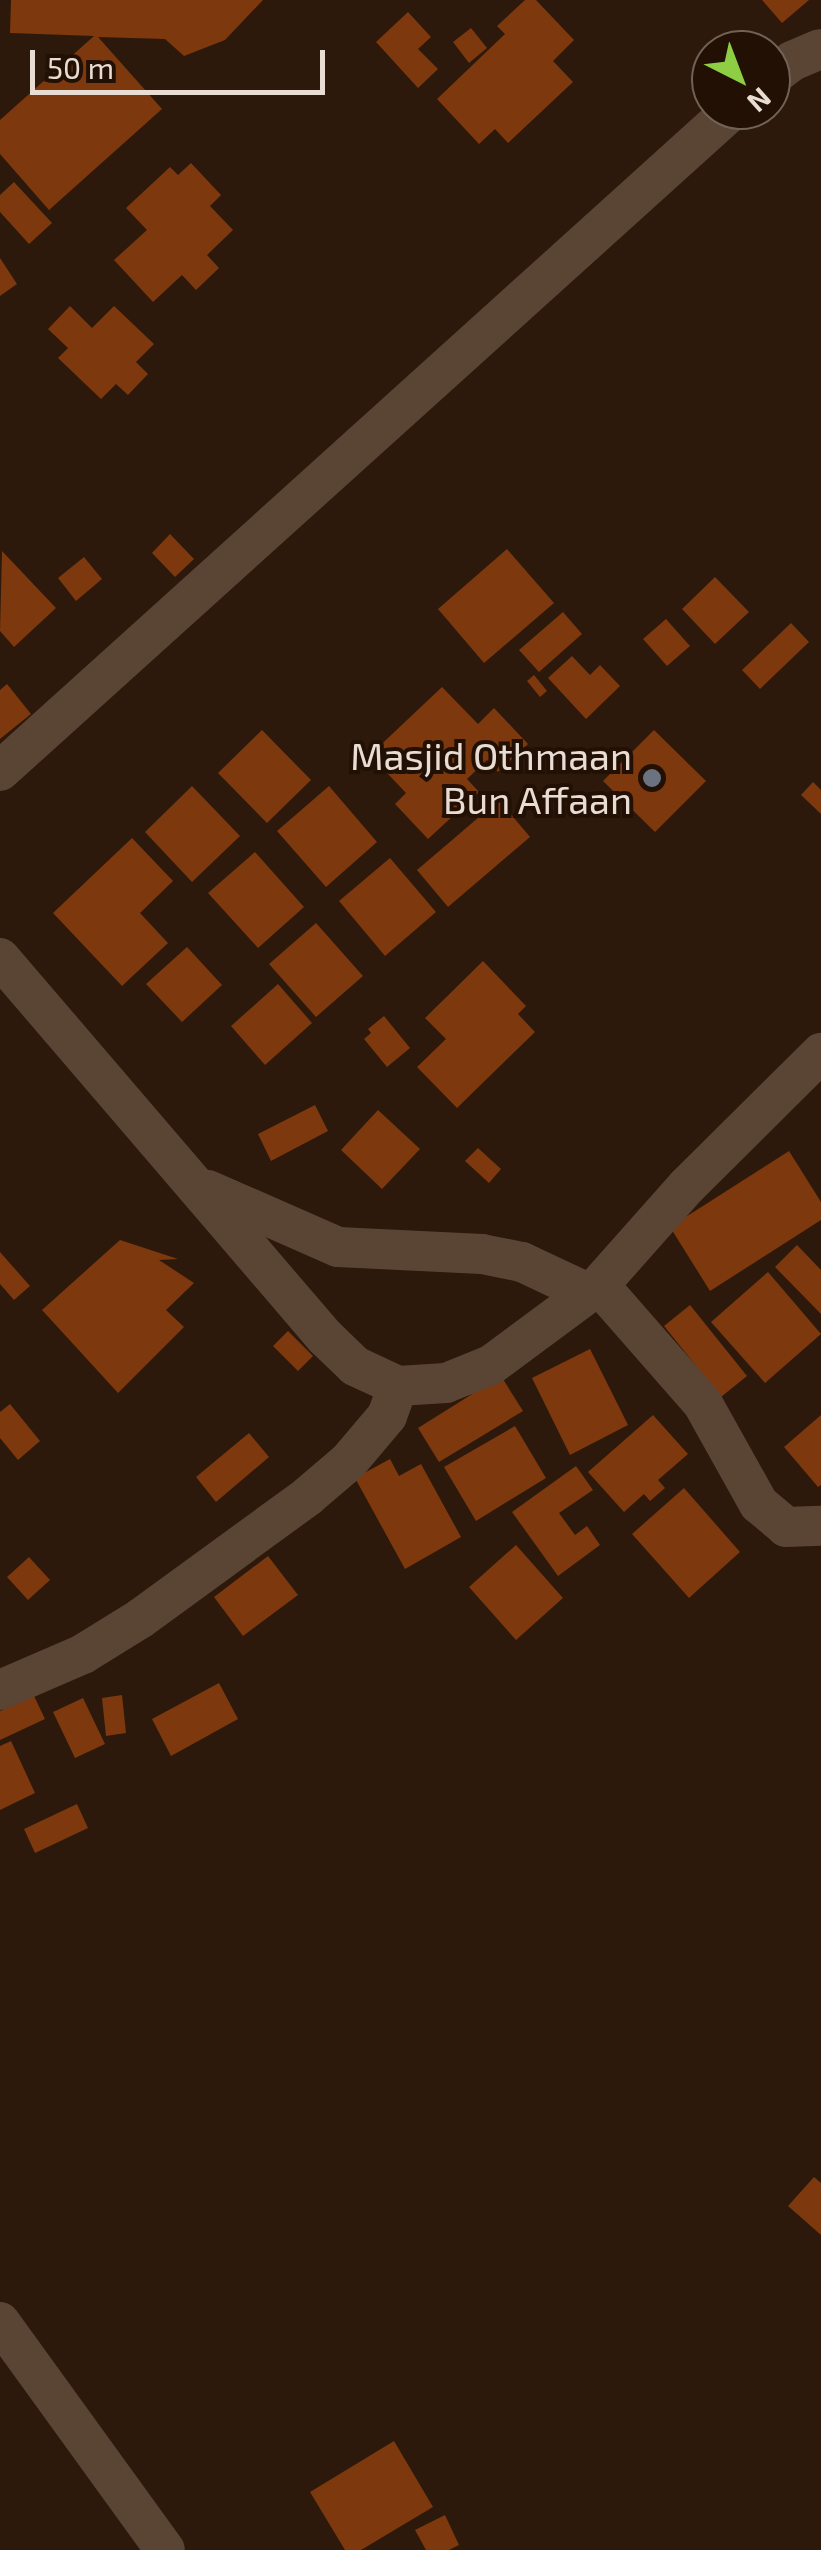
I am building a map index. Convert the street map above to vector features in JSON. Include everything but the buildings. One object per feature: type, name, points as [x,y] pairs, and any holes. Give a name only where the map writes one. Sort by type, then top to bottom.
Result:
[{"type":"street","points":[[791,61],[820,49]]},
{"type":"street","points":[[0,771],[710,130]]},
{"type":"street","points":[[0,958],[325,1336],[355,1366],[398,1386],[446,1383],[491,1365],[593,1289],[687,1186],[821,1054]]},
{"type":"street","points":[[193,1182],[338,1246],[482,1254],[522,1262],[593,1289],[703,1404],[758,1504],[786,1527],[821,1526]]},
{"type":"street","points":[[0,1690],[83,1654],[141,1618],[308,1496],[349,1460],[387,1416],[398,1386]]},
{"type":"street","points":[[0,2322],[166,2550]]},
{"type":"place","name":"Masjid Othmaan Bun Affaan","points":[[652,778]]}]
